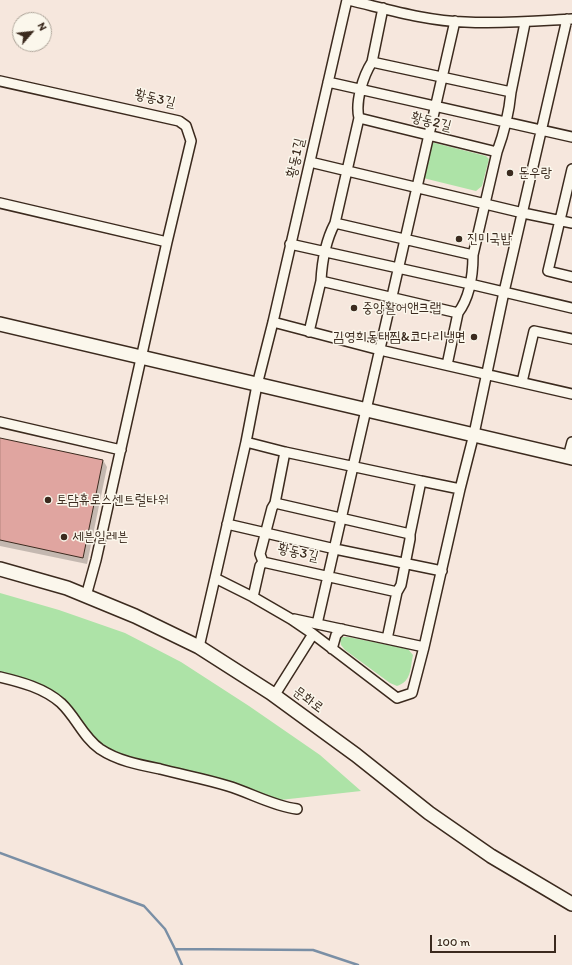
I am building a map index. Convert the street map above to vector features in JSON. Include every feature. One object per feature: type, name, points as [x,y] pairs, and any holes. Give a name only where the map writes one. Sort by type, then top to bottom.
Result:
[{"type":"street","name":"황동1길","points":[[257,385],[348,0],[422,17],[456,21],[525,23],[569,19]]},
{"type":"street","points":[[309,332],[321,281],[325,252],[329,235],[335,223],[359,118],[357,110],[365,73],[372,62],[383,8]]},
{"type":"street","points":[[215,578],[253,597],[314,634],[397,698],[412,693],[474,434],[504,292],[569,19]]},
{"type":"street","points":[[317,624],[456,21]]},
{"type":"street","points":[[447,365],[458,313],[464,304],[470,284],[473,255],[496,152],[503,137],[525,23]]},
{"type":"street","points":[[372,62],[511,92]]},
{"type":"street","name":"황동3길","points":[[0,81],[179,121],[186,126],[191,141],[96,560],[86,596]]},
{"type":"street","points":[[328,82],[572,137]]},
{"type":"street","name":"황동2길","points":[[359,118],[496,152]]},
{"type":"street","points":[[310,162],[484,204],[572,223]]},
{"type":"street","points":[[572,168],[548,271],[572,277]]},
{"type":"street","points":[[0,203],[167,242]]},
{"type":"street","points":[[335,223],[473,255]]},
{"type":"street","points":[[290,244],[572,308]]},
{"type":"street","points":[[321,281],[458,313]]},
{"type":"street","points":[[273,322],[380,350],[572,394]]},
{"type":"street","points":[[0,324],[570,457],[572,442]]},
{"type":"street","points":[[522,382],[534,331],[572,339]]},
{"type":"street","points":[[199,647],[246,442],[257,385]]},
{"type":"street","points":[[0,422],[121,450]]},
{"type":"street","points":[[246,442],[353,467],[460,489]]},
{"type":"street","points":[[263,562],[260,554],[272,508],[275,503],[285,452]]},
{"type":"street","points":[[387,639],[397,592],[401,585],[410,534],[422,481]]},
{"type":"street","points":[[275,503],[410,534]]},
{"type":"street","points":[[227,524],[334,549],[442,571]]},
{"type":"street","name":"황동3길","points":[[253,597],[260,566],[263,562],[397,592]]},
{"type":"street","name":"문화로","points":[[0,569],[67,588],[135,616],[199,647],[274,696],[356,755],[429,813],[490,856],[572,904]]},
{"type":"street","points":[[291,619],[424,647]]},
{"type":"street","points":[[332,649],[336,635],[342,629]]},
{"type":"street","points":[[274,696],[314,634]]},
{"type":"street","points":[[0,677],[34,687],[62,704],[89,739],[99,748],[112,756],[133,763],[230,786],[287,808],[297,809]]},
{"type":"green space","points":[[423,140],[486,156],[489,159],[482,186],[476,191],[415,176]]},
{"type":"green space","points":[[0,593],[59,610],[125,633],[181,662],[249,706],[320,755],[361,791],[280,800],[179,769],[125,755],[103,746],[85,728],[63,698],[45,686],[0,673]]},
{"type":"green space","points":[[342,637],[408,649],[413,655],[410,674],[402,684],[397,686],[390,683],[345,650],[341,645],[340,640]]},
{"type":"building","name":"토담휴로스센트럴타워","points":[[0,438],[103,460],[83,558],[0,540]]},
{"type":"waterway","points":[[0,853],[144,906],[165,929],[175,949],[313,950],[358,965]]},
{"type":"waterway","points":[[175,949],[182,965]]},
{"type":"place","name":"돈우랑","points":[[510,173]]},
{"type":"place","name":"진미국밥","points":[[459,239]]},
{"type":"place","name":"중앙활어앤크랩","points":[[354,308]]},
{"type":"place","name":"김영희동태찜&코다리냉면","points":[[474,337]]},
{"type":"place","name":"토담휴로스센트럴타워","points":[[48,500]]},
{"type":"place","name":"세븐일레븐","points":[[64,537]]}]
